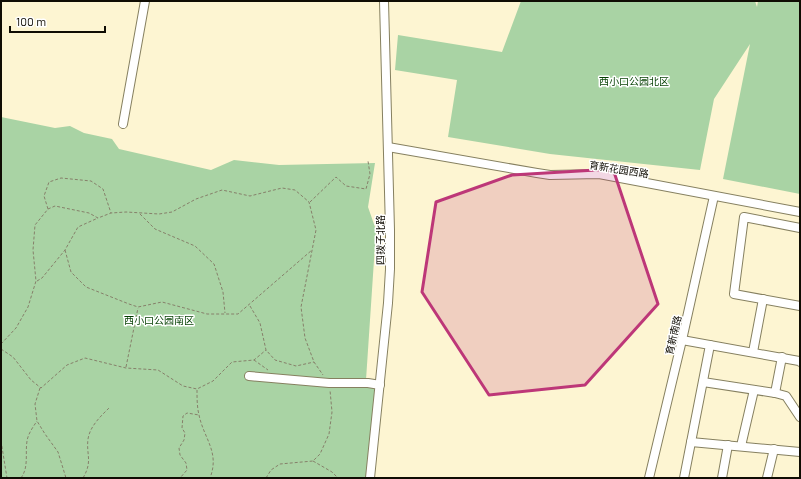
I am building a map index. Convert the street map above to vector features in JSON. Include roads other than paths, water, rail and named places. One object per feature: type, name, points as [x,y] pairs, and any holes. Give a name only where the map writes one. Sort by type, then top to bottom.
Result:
[{"type":"street","points":[[123,124],[145,1]]},
{"type":"street","name":"四拨子北路","points":[[370,478],[390,280],[384,1]]},
{"type":"street","name":"育新花园西路","points":[[388,147],[550,175],[599,174],[800,212]]},
{"type":"street","name":"育新南路","points":[[649,478],[714,196]]},
{"type":"street","points":[[800,228],[744,217],[734,294],[800,306]]},
{"type":"street","points":[[753,352],[763,299]]},
{"type":"street","points":[[682,340],[782,358],[800,359]]},
{"type":"street","points":[[684,478],[710,345]]},
{"type":"street","points":[[775,393],[782,358]]},
{"type":"street","points":[[249,376],[329,383],[368,383],[380,385]]},
{"type":"street","points":[[703,382],[786,396],[800,417]]},
{"type":"street","points":[[741,446],[754,390]]},
{"type":"street","points":[[691,442],[800,452]]},
{"type":"street","points":[[722,478],[728,445]]},
{"type":"street","points":[[767,478],[774,449]]},
{"type":"park label","name":"西小口公园北区","points":[[634,81]]},
{"type":"park label","name":"西小口公园南区","points":[[159,320]]}]
